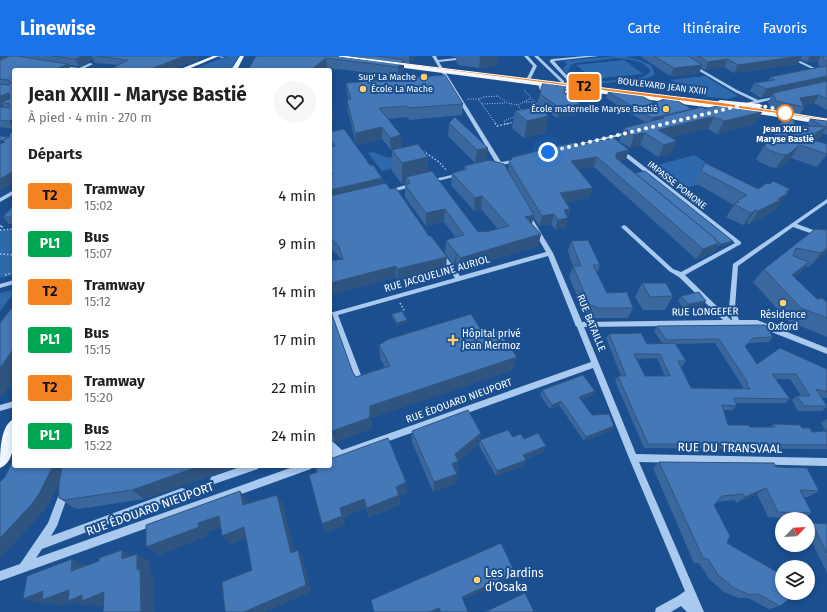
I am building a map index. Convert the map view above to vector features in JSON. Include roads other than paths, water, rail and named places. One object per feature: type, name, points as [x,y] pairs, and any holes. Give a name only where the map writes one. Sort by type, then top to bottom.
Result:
[{"type":"main road","points":[[187,68],[220,56]]},
{"type":"main road","points":[[193,68],[220,56]]},
{"type":"main road","points":[[235,68],[242,56]]},
{"type":"main road","points":[[240,68],[248,56]]},
{"type":"main road","name":"BOULEVARD JEAN XXIII","points":[[387,62],[519,81],[567,84],[747,104],[803,113]]},
{"type":"main road","name":"BOULEVARD JEAN XXIII","points":[[443,70],[529,78],[827,123]]},
{"type":"main road","points":[[0,446],[12,427]]},
{"type":"main road","points":[[0,462],[12,442]]},
{"type":"street","points":[[434,56],[506,176]]},
{"type":"street","points":[[526,56],[535,66],[529,78]]},
{"type":"street","points":[[536,56],[567,84]]},
{"type":"street","points":[[567,84],[568,78],[552,62],[552,60],[597,56]]},
{"type":"street","points":[[676,56],[758,102]]},
{"type":"street","points":[[787,56],[827,75]]},
{"type":"street","points":[[437,61],[472,57]]},
{"type":"street","points":[[82,68],[96,59]]},
{"type":"street","points":[[58,66],[68,68]]},
{"type":"street","points":[[711,113],[781,96]]},
{"type":"street","points":[[574,146],[638,130]]},
{"type":"street","name":"IMPASSE POMONE","points":[[605,139],[642,171],[739,243],[721,253]]},
{"type":"street","points":[[490,166],[521,159]]},
{"type":"street","points":[[423,183],[463,173]]},
{"type":"street","points":[[382,193],[397,192],[416,184]]},
{"type":"street","points":[[0,200],[12,193]]},
{"type":"street","points":[[732,322],[735,265],[827,201]]},
{"type":"street","name":"RUE BATAILLE","points":[[524,209],[550,253],[633,458],[699,612]]},
{"type":"street","points":[[793,224],[827,237]]},
{"type":"street","points":[[624,227],[671,270],[681,275],[732,322]]},
{"type":"street","points":[[681,275],[721,253],[715,248]]},
{"type":"street","points":[[438,249],[459,279]]},
{"type":"street","name":"RUE JACQUELINE AURIOL","points":[[332,314],[550,253]]},
{"type":"street","points":[[0,286],[12,283]]},
{"type":"street","points":[[332,314],[360,383]]},
{"type":"street","name":"RUE LONGEFER","points":[[578,325],[755,322],[827,351]]},
{"type":"street","name":"RUE ÉDOUARD NIEUPORT","points":[[332,457],[595,364]]},
{"type":"street","points":[[0,408],[12,405]]},
{"type":"street","points":[[332,447],[340,455]]},
{"type":"street","name":"RUE DU TRANSVAAL","points":[[633,458],[827,462]]},
{"type":"street","points":[[214,480],[249,468]]},
{"type":"street","name":"RUE ÉDOUARD NIEUPORT","points":[[0,576],[302,468]]},
{"type":"street","points":[[24,568],[52,526],[65,489]]},
{"type":"street","points":[[39,545],[182,492]]},
{"type":"street","points":[[660,612],[682,600],[691,592]]},
{"type":"street","points":[[682,600],[694,612]]},
{"type":"tram line","name":"T2","points":[[341,56],[827,119]]},
{"type":"tram line","points":[[393,64],[827,120]]},
{"type":"place","name":"Sup' La Mache","points":[[424,77]]},
{"type":"place","name":"École La Mache","points":[[363,89]]},
{"type":"place","name":"École maternelle Maryse Bastié","points":[[666,109]]},
{"type":"place","name":"Jean XXIII - Maryse Bastié","points":[[785,113]]},
{"type":"place","name":"Résidence Oxford","points":[[783,303]]},
{"type":"place","name":"Hôpital privé Jean Mermoz","points":[[453,340]]},
{"type":"place","name":"Les Jardins d'Osaka","points":[[477,580]]}]
